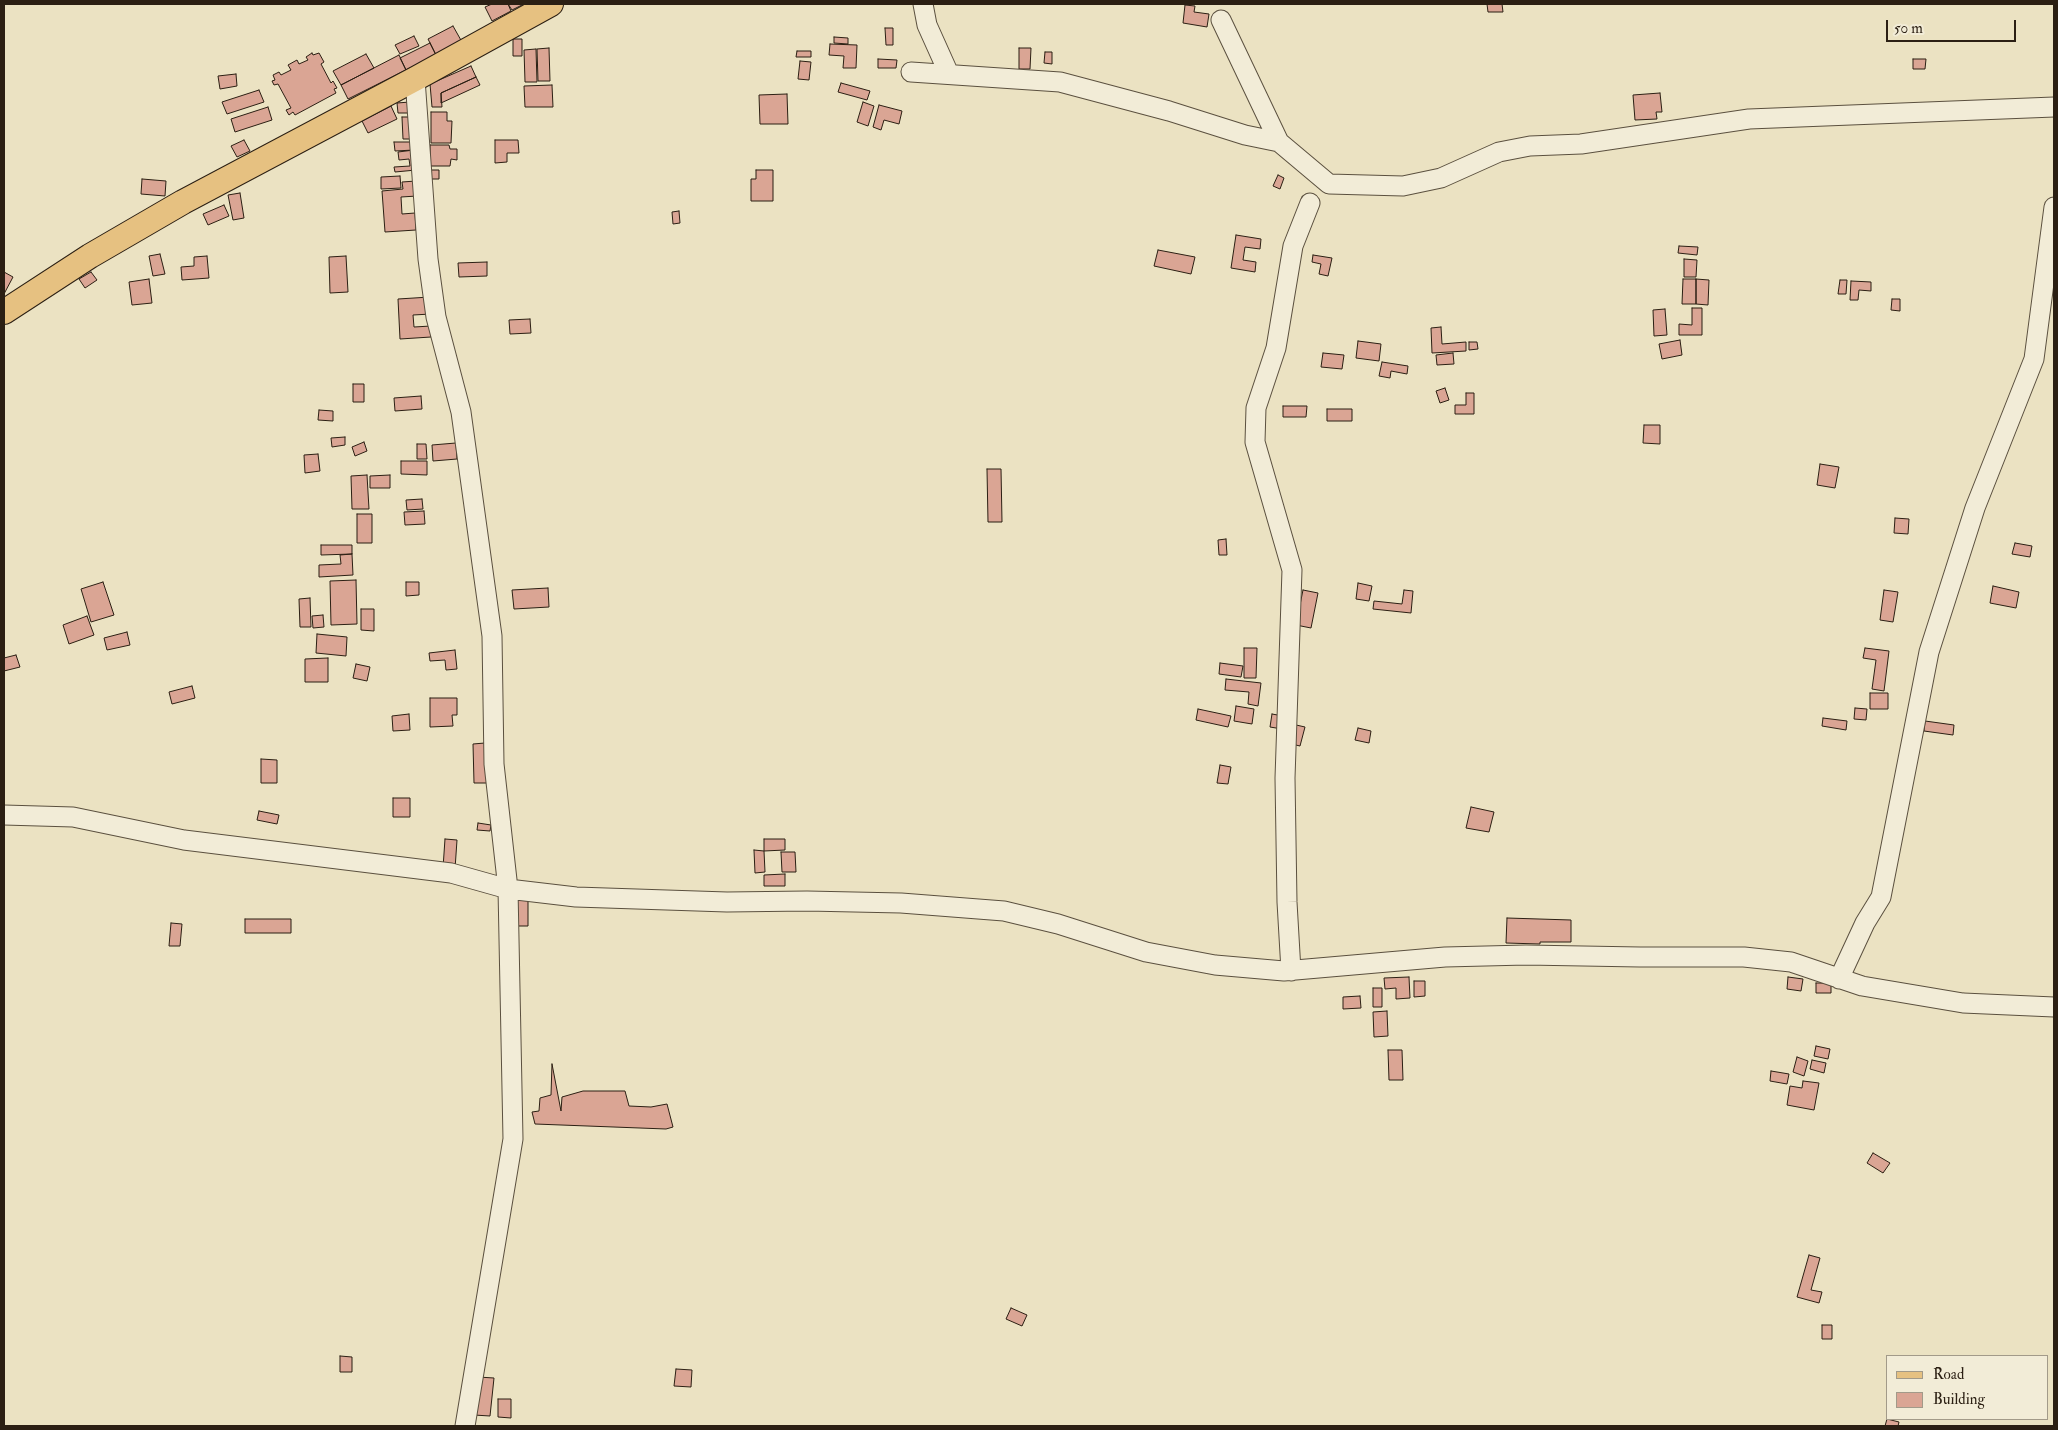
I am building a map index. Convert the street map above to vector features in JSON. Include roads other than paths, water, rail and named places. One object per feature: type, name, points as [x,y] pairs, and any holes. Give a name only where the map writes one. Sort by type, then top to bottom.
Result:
[{"type":"main road","points":[[4,312],[90,256],[183,202],[415,79],[551,4]]},
{"type":"street","points":[[924,4],[927,24],[949,74]]},
{"type":"street","points":[[1221,20],[1279,142],[1329,184],[1403,186],[1442,178],[1499,152],[1530,146],[1581,144],[1749,119],[2054,107]]},
{"type":"street","points":[[911,72],[1060,82],[1169,111],[1245,135],[1279,142]]},
{"type":"street","points":[[415,79],[428,259],[435,308],[461,412],[492,636],[494,764],[508,889],[513,1140],[465,1426]]},
{"type":"street","points":[[1291,971],[1286,902],[1284,778],[1292,570],[1255,442],[1256,408],[1276,348],[1293,246],[1310,203]]},
{"type":"street","points":[[1839,978],[1883,889],[1929,652],[1975,508],[2034,359],[2054,207]]},
{"type":"street","points":[[4,816],[73,817],[184,840],[451,873],[508,889],[576,897],[727,902],[901,903],[1004,911],[1058,924],[1146,952],[1215,965],[1291,971],[1445,957],[1526,955],[1744,956],[1791,962],[1862,986],[1963,1003],[2054,1007]]}]
